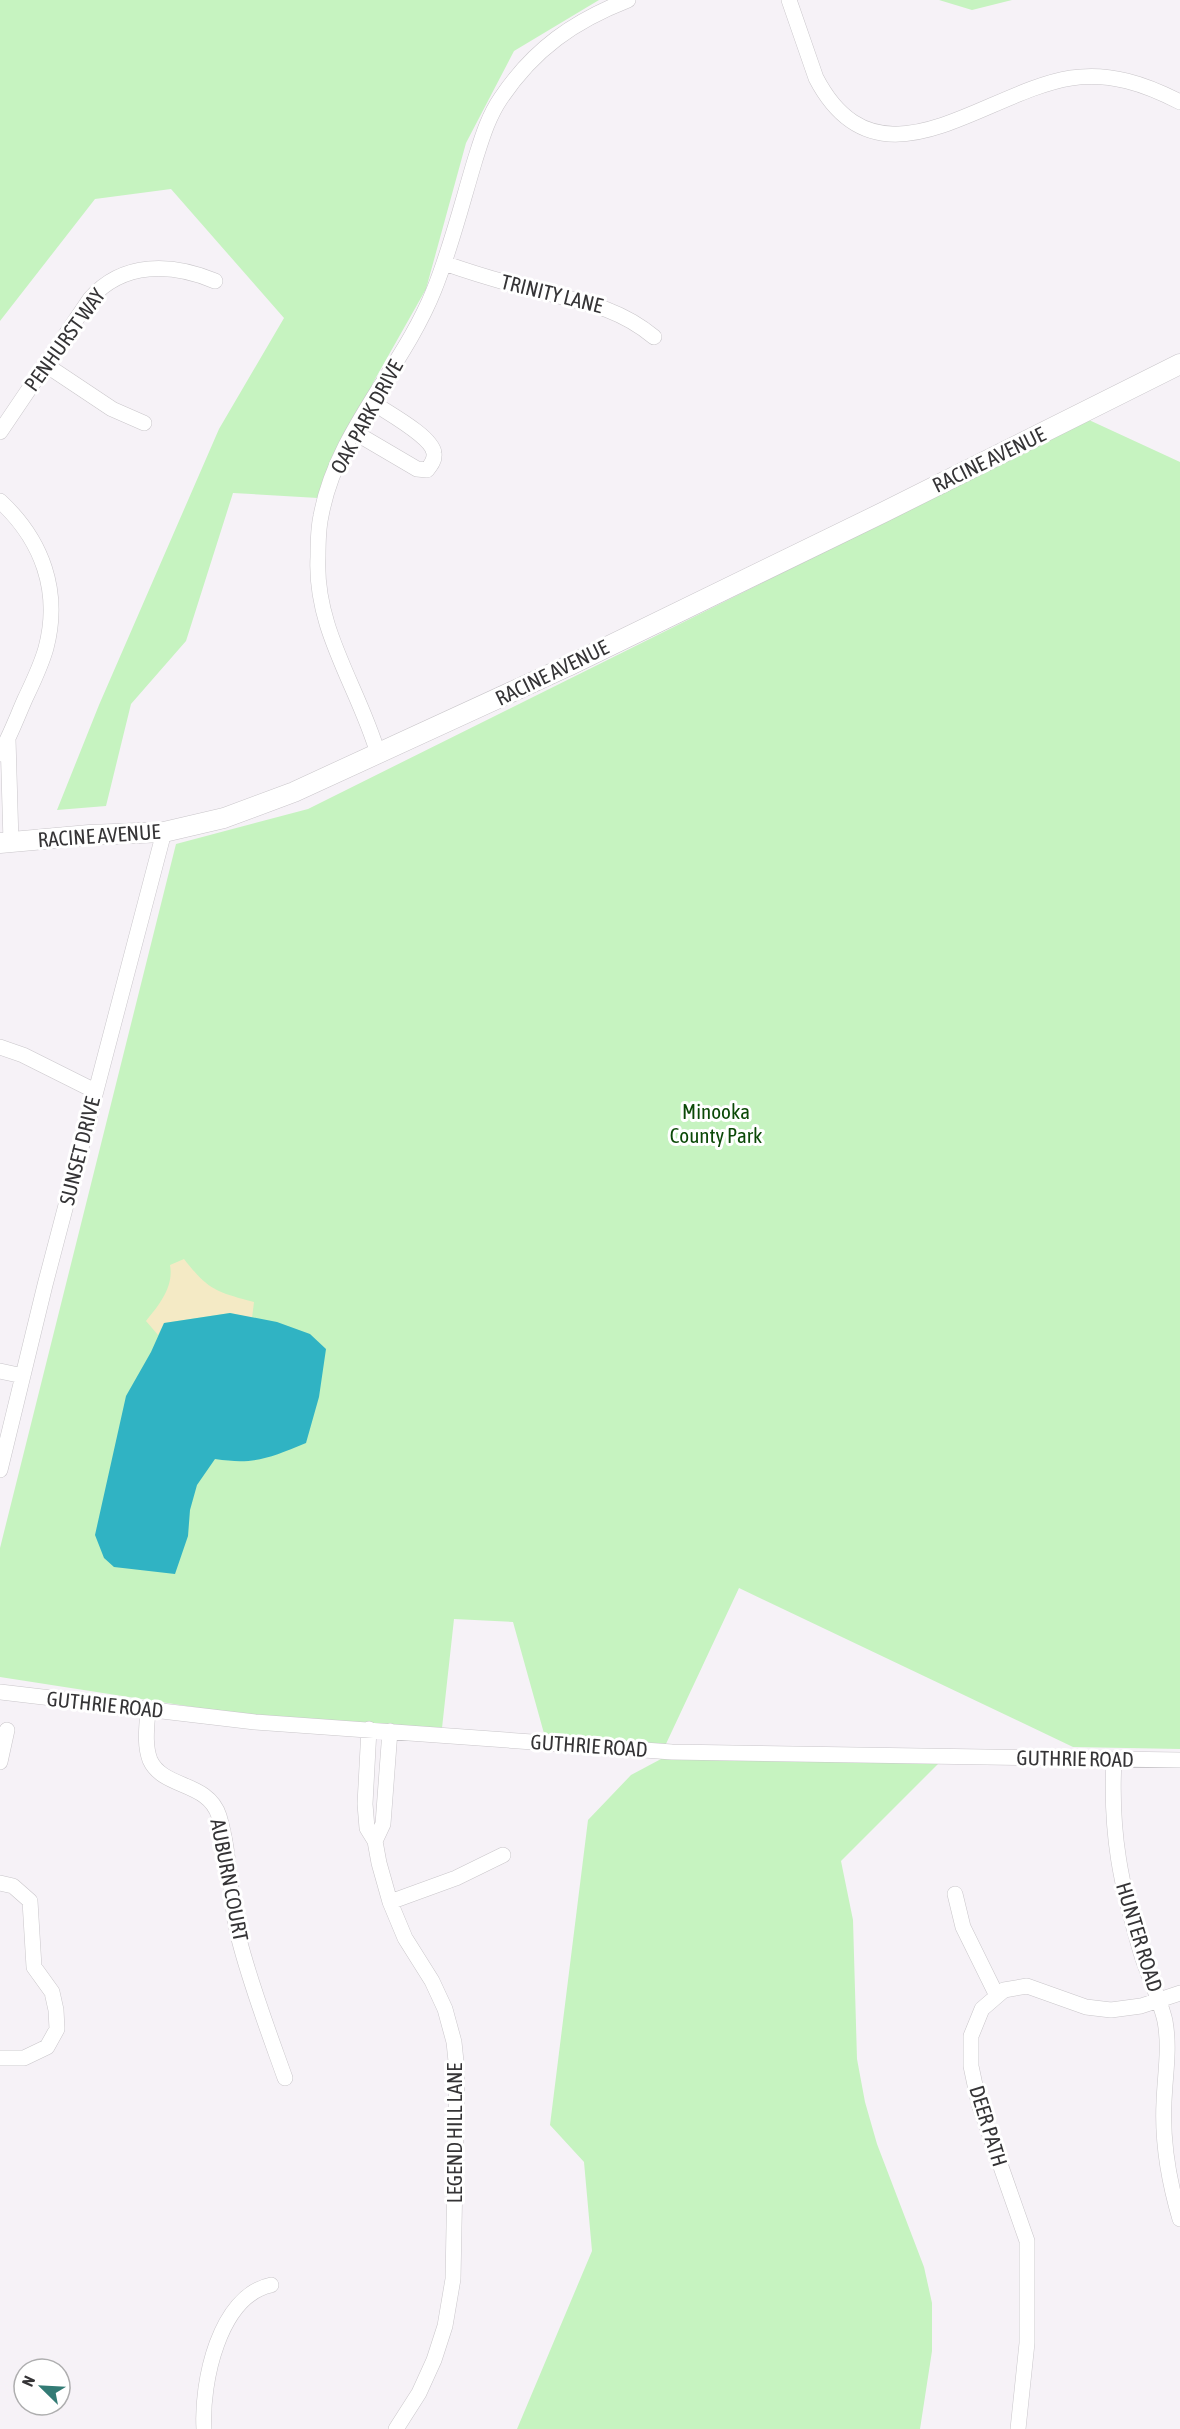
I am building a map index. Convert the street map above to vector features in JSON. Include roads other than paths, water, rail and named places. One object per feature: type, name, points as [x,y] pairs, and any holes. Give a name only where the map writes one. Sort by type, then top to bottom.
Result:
[{"type":"main road","name":"RACINE AVENUE","points":[[5,843],[89,835],[164,832],[224,818],[294,792],[558,670],[1180,364]]},
{"type":"street","name":"OAK PARK DRIVE","points":[[378,754],[369,724],[325,622],[317,570],[320,517],[333,476],[354,432],[422,318],[444,263],[489,120],[503,95],[544,48],[576,23],[628,0]]},
{"type":"street","points":[[789,0],[813,70],[830,102],[849,120],[879,132],[898,135],[927,131],[1035,87],[1072,78],[1096,76],[1123,80],[1156,89],[1180,102]]},
{"type":"street","name":"TRINITY LANE","points":[[444,263],[510,284],[612,310],[640,325],[654,337]]},
{"type":"street","name":"PENHURST WAY","points":[[0,432],[98,289],[116,278],[135,271],[166,267],[215,281]]},
{"type":"street","points":[[46,365],[112,409],[144,423]]},
{"type":"street","points":[[354,432],[417,469],[427,470],[434,462],[434,452],[427,439],[372,402]]},
{"type":"street","points":[[0,501],[18,518],[31,537],[46,574],[50,597],[50,626],[44,655],[0,753]]},
{"type":"street","points":[[5,843],[12,807],[8,739]]},
{"type":"street","name":"SUNSET DRIVE","points":[[0,1470],[95,1091],[164,832]]},
{"type":"street","points":[[0,1047],[23,1054],[95,1091]]},
{"type":"street","points":[[0,1371],[22,1376]]},
{"type":"street","name":"GUTHRIE ROAD","points":[[0,1692],[255,1722],[628,1749],[723,1754],[1180,1760]]},
{"type":"street","name":"AUBURN COURT","points":[[148,1710],[146,1738],[150,1760],[154,1766],[167,1777],[206,1797],[219,1815],[240,1939],[285,2078]]},
{"type":"street","name":"LEGEND HILL LANE","points":[[369,1729],[367,1828],[375,1841],[390,1902],[405,1938],[432,1981],[445,2009],[454,2042],[457,2071],[453,2279],[445,2325],[434,2360],[419,2393],[396,2429]]},
{"type":"street","points":[[0,1762],[7,1730]]},
{"type":"street","name":"LEGEND HILL LANE","points":[[375,1841],[383,1824],[390,1731]]},
{"type":"street","name":"HUNTER ROAD","points":[[1114,1760],[1113,1822],[1116,1856],[1125,1900],[1165,2020],[1169,2055],[1164,2103],[1165,2144],[1180,2219]]},
{"type":"street","points":[[367,1782],[386,1785]]},
{"type":"street","points":[[390,1902],[456,1878],[503,1855]]},
{"type":"street","points":[[0,1883],[13,1886],[30,1901],[34,1967],[52,1992],[57,2029],[47,2047],[24,2058],[0,2058]]},
{"type":"street","points":[[956,1894],[963,1927],[997,1996],[1004,1990],[1027,1986],[1086,2007],[1111,2010],[1141,2006],[1180,1993]]},
{"type":"street","name":"DEER PATH","points":[[997,1996],[982,2009],[971,2036],[971,2066],[979,2104],[1027,2241],[1027,2343],[1018,2429]]},
{"type":"street","points":[[204,2429],[204,2391],[208,2371],[228,2322],[254,2290],[271,2285]]},
{"type":"water","points":[[230,1313],[277,1322],[310,1334],[326,1349],[319,1397],[306,1443],[282,1453],[252,1461],[215,1459],[197,1485],[190,1510],[188,1536],[175,1574],[114,1567],[104,1558],[95,1535],[126,1396],[151,1352],[164,1323]]},
{"type":"park label","name":"Minooka County Park","points":[[716,1124]]}]
